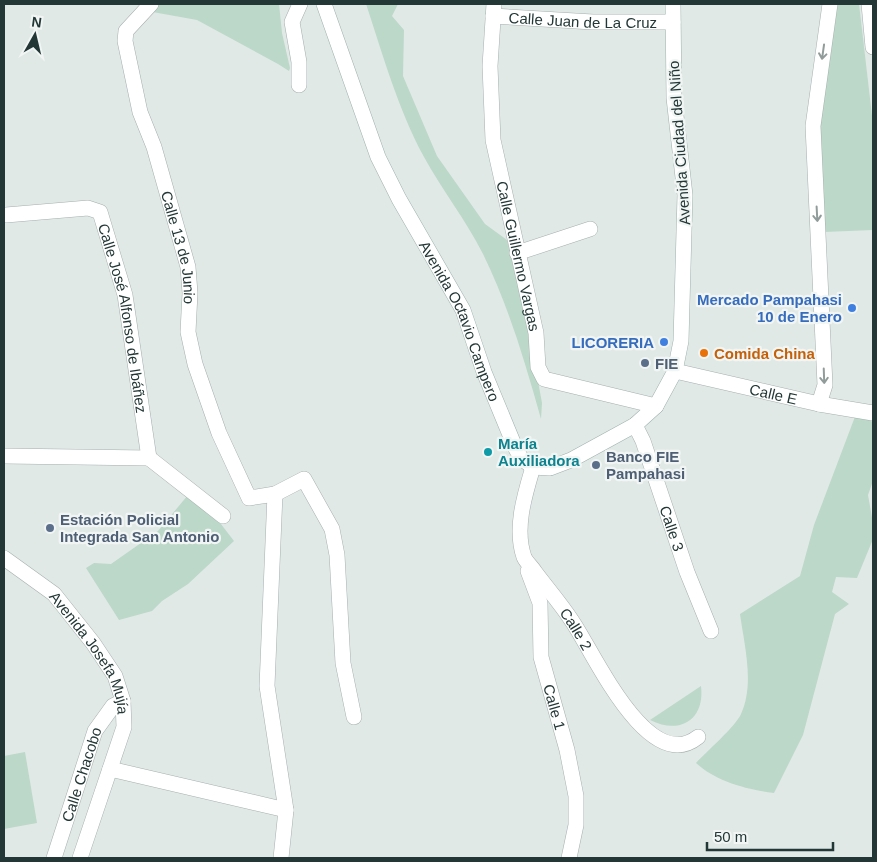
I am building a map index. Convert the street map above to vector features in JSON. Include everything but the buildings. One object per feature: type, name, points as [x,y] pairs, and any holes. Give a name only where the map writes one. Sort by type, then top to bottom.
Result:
[{"type":"street","name":"Calle 13 de Junio","points":[[151,4],[126,31],[125,41],[140,112],[154,147],[188,267],[190,293],[188,332],[195,364],[219,433],[249,498],[275,494]]},
{"type":"street","points":[[299,85],[299,62],[292,22],[300,4]]},
{"type":"street","name":"Avenida Octavio Campero","points":[[324,4],[378,157],[399,199],[463,310],[484,372],[515,447],[521,458],[533,467]]},
{"type":"street","name":"Avenida Ciudad del Niño","points":[[673,4],[674,98],[685,195],[681,341],[675,371]]},
{"type":"street","points":[[819,404],[825,385],[812,126],[830,4]]},
{"type":"street","points":[[869,4],[873,47]]},
{"type":"street","name":"Calle Juan de La Cruz","points":[[494,10],[593,22],[673,22]]},
{"type":"street","name":"Calle Guillermo Vargas","points":[[494,10],[490,66],[493,140],[536,334],[538,367],[544,379],[656,406]]},
{"type":"street","name":"Calle José Alfonso de Ibáñez","points":[[6,215],[88,208],[100,212],[125,295],[149,458]]},
{"type":"street","points":[[517,253],[590,229]]},
{"type":"street","points":[[524,557],[520,523],[533,467],[550,468],[571,460],[635,425],[656,406],[675,371]]},
{"type":"street","name":"Calle E","points":[[675,371],[819,404],[873,413]]},
{"type":"street","name":"Calle 3","points":[[635,425],[643,441],[687,572],[711,631]]},
{"type":"street","points":[[4,456],[149,458],[223,516]]},
{"type":"street","points":[[281,858],[286,810],[267,686],[275,494],[304,479],[332,529],[337,554],[343,663],[354,717]]},
{"type":"street","name":"Calle 2","points":[[524,557],[572,621],[612,690],[641,726],[657,738],[675,745],[689,744],[698,736]]},
{"type":"street","name":"Calle 1","points":[[524,557],[540,603],[541,657],[567,750],[576,796],[576,825],[568,858]]},
{"type":"street","name":"Avenida Josefa Mujía","points":[[4,558],[54,594],[93,643],[115,676],[123,701],[124,727],[80,858]]},
{"type":"street","name":"Calle Chacobo","points":[[54,858],[95,731],[113,706],[123,701]]},
{"type":"street","points":[[110,769],[286,810]]},
{"type":"green space","points":[[156,4],[279,4],[289,71],[197,20],[147,11]]},
{"type":"green space","points":[[366,4],[398,4],[392,16],[404,30],[403,76],[437,156],[485,224],[507,240],[530,338],[542,403],[541,419],[516,335],[501,294],[476,241],[424,157],[406,120]]},
{"type":"green space","points":[[835,4],[859,4],[873,124],[873,230],[824,232],[819,117]]},
{"type":"green space","points":[[856,414],[873,422],[873,481],[868,495],[873,523],[873,539],[857,578],[836,577],[832,592],[849,604],[835,614],[803,735],[774,793],[732,784],[713,775],[696,763],[738,719],[745,702],[748,677],[740,614],[800,576],[814,525]]},
{"type":"green space","points":[[188,495],[214,515],[234,541],[188,584],[162,601],[152,611],[119,620],[86,568],[94,563],[111,564],[158,531]]},
{"type":"green space","points":[[701,686],[699,708],[695,716],[688,721],[680,725],[671,726],[650,720]]},
{"type":"green space","points":[[25,752],[37,823],[4,829],[4,756]]},
{"type":"place","name":"Mercado Pampahasi 10 de Enero","points":[[852,308]]},
{"type":"place","name":"LICORERIA","points":[[664,342]]},
{"type":"place","name":"Comida China","points":[[704,353]]},
{"type":"place","name":"FIE","points":[[645,363]]},
{"type":"place","name":"María Auxiliadora","points":[[488,452]]},
{"type":"place","name":"Banco FIE Pampahasi","points":[[596,465]]},
{"type":"place","name":"Estación Policial Integrada San Antonio","points":[[50,528]]}]
